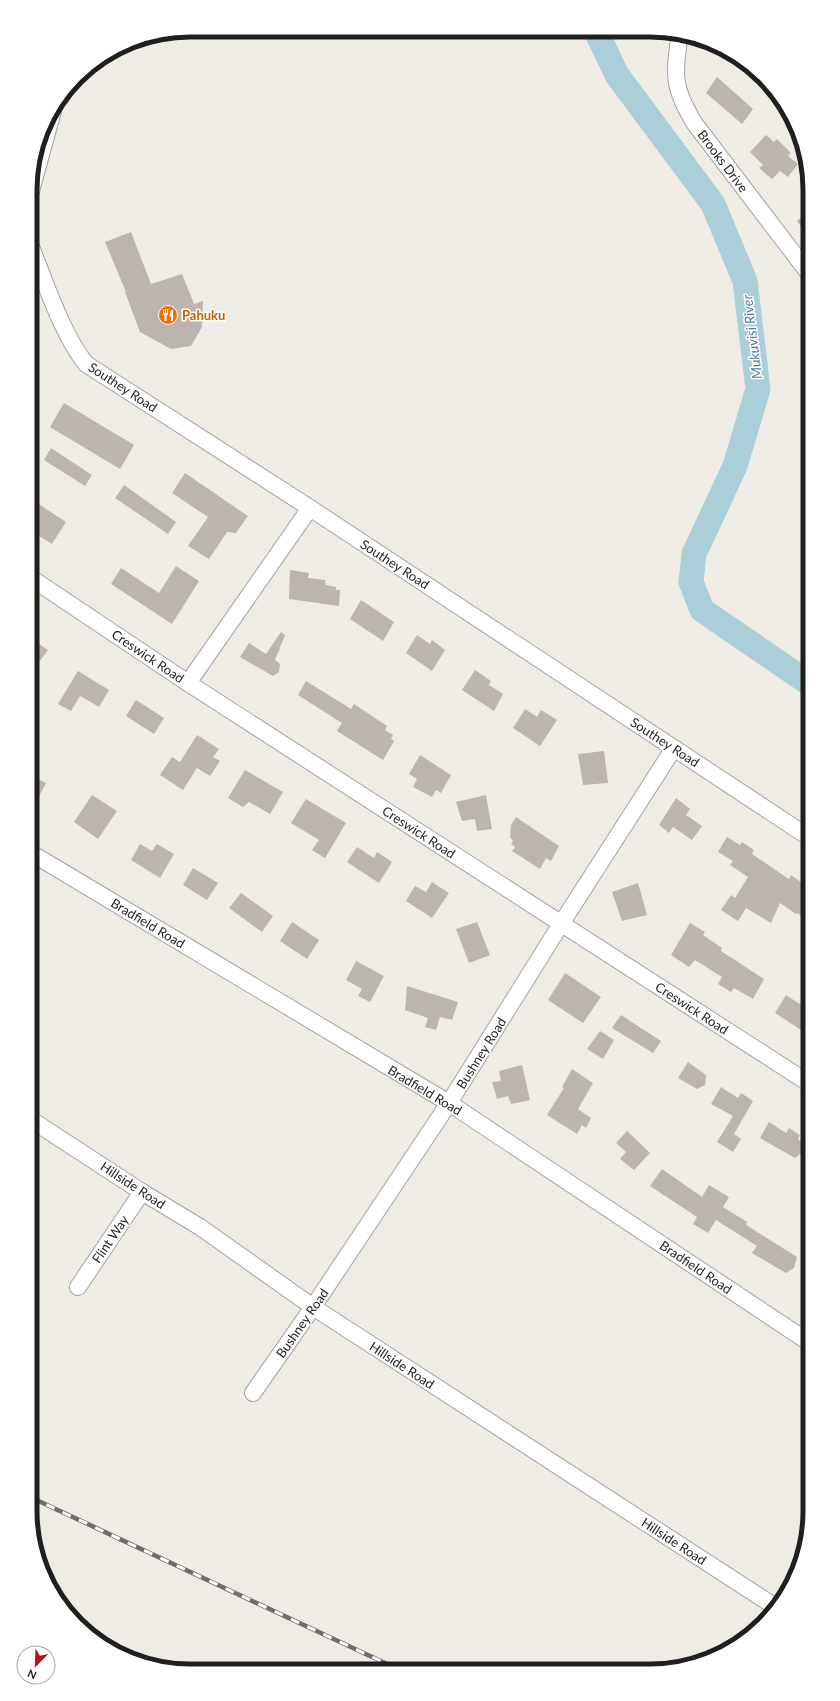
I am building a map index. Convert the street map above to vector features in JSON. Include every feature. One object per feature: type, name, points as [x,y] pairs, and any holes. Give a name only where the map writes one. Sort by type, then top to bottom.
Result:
[{"type":"street","name":"Brooks Drive","points":[[679,40],[675,66],[677,84],[682,104],[695,124],[803,266]]},
{"type":"street","name":"Southey Road","points":[[37,261],[68,335],[78,354],[86,364],[310,508],[803,833]]},
{"type":"street","points":[[188,683],[310,508]]},
{"type":"street","name":"Creswick Road","points":[[37,582],[188,683],[803,1080]]},
{"type":"street","name":"Bushney Road","points":[[253,1393],[313,1307],[449,1103],[561,924],[674,748]]},
{"type":"street","name":"Bradfield Road","points":[[37,857],[449,1103],[803,1338]]},
{"type":"street","name":"Hillside Road","points":[[37,1124],[142,1192],[200,1227],[313,1307],[771,1604]]},
{"type":"street","name":"Flint Way","points":[[78,1287],[142,1192]]},
{"type":"building","points":[[717,77],[753,109],[742,124],[706,93]]},
{"type":"building","points":[[766,135],[774,142],[777,139],[791,153],[788,156],[798,164],[788,177],[780,171],[772,179],[759,168],[763,165],[750,152]]},
{"type":"building","points":[[803,216],[803,229],[797,221]]},
{"type":"building","name":"Pahuku","points":[[131,232],[151,284],[182,274],[194,304],[203,301],[202,327],[191,346],[171,349],[140,332],[126,292],[105,242]]},
{"type":"building","points":[[64,403],[134,445],[120,469],[50,427]]},
{"type":"building","points":[[51,448],[92,475],[85,486],[44,460]]},
{"type":"building","points":[[185,473],[248,516],[236,533],[227,532],[209,559],[188,546],[208,517],[172,493]]},
{"type":"building","points":[[124,485],[176,522],[168,534],[115,498]]},
{"type":"building","points":[[37,503],[66,522],[52,544],[37,535]]},
{"type":"building","points":[[176,566],[199,581],[172,624],[111,584],[121,568],[159,593]]},
{"type":"building","points":[[290,570],[309,573],[308,578],[325,580],[326,585],[336,587],[336,590],[340,590],[339,606],[289,599]]},
{"type":"building","points":[[361,600],[394,622],[383,641],[350,619]]},
{"type":"building","points":[[281,632],[285,635],[275,660],[280,664],[279,672],[273,676],[240,657],[249,643],[266,654]]},
{"type":"building","points":[[417,635],[430,644],[432,640],[445,650],[432,671],[406,653]]},
{"type":"building","points":[[37,643],[48,650],[40,661],[37,659]]},
{"type":"building","points":[[475,670],[491,681],[489,685],[503,694],[494,711],[462,690]]},
{"type":"building","points":[[78,671],[109,690],[99,707],[80,696],[71,711],[58,704]]},
{"type":"building","points":[[306,681],[351,709],[354,704],[387,726],[385,730],[393,735],[391,739],[394,741],[383,760],[337,731],[342,723],[298,695]]},
{"type":"building","points":[[136,700],[164,718],[154,734],[126,716]]},
{"type":"building","points":[[525,709],[537,717],[541,710],[557,720],[540,746],[513,728]]},
{"type":"building","points":[[197,735],[219,749],[213,757],[220,761],[210,776],[197,768],[183,790],[160,775],[172,757],[180,762]]},
{"type":"building","points":[[604,751],[608,783],[583,785],[578,754]]},
{"type":"building","points":[[420,755],[451,775],[441,793],[436,790],[432,797],[413,787],[417,779],[409,774]]},
{"type":"building","points":[[245,770],[283,792],[270,814],[249,802],[243,807],[228,798]]},
{"type":"building","points":[[37,778],[46,783],[37,800]]},
{"type":"building","points":[[92,795],[117,811],[98,839],[74,822]]},
{"type":"building","points":[[486,795],[492,829],[477,831],[475,819],[462,821],[456,802]]},
{"type":"building","points":[[676,798],[690,809],[686,815],[702,826],[692,840],[673,827],[669,833],[659,825]]},
{"type":"building","points":[[306,799],[346,823],[325,858],[312,850],[319,840],[291,823]]},
{"type":"building","points":[[516,817],[559,846],[551,861],[546,858],[540,869],[512,851],[515,847],[511,844],[513,841],[510,837],[511,825]]},
{"type":"building","points":[[727,837],[740,845],[742,842],[754,850],[752,854],[789,879],[791,875],[803,884],[803,916],[797,913],[796,914],[780,903],[771,923],[746,908],[738,921],[721,910],[731,895],[735,898],[748,877],[730,865],[733,861],[718,852]]},
{"type":"building","points":[[140,844],[152,851],[157,844],[174,854],[160,878],[131,860]]},
{"type":"building","points":[[357,847],[374,858],[377,852],[392,862],[379,883],[347,862]]},
{"type":"building","points":[[193,868],[218,883],[207,900],[183,885]]},
{"type":"building","points":[[432,882],[449,893],[432,918],[406,901],[415,886],[426,892]]},
{"type":"building","points":[[638,883],[647,915],[622,921],[612,892]]},
{"type":"building","points":[[241,893],[273,916],[262,932],[229,908]]},
{"type":"building","points":[[292,922],[319,940],[307,959],[280,941]]},
{"type":"building","points":[[477,922],[490,955],[469,963],[456,929]]},
{"type":"building","points":[[690,923],[705,932],[703,935],[722,948],[721,951],[764,979],[753,999],[734,988],[731,992],[718,984],[722,977],[695,960],[689,967],[671,955]]},
{"type":"building","points":[[356,961],[384,976],[370,1002],[358,996],[362,989],[346,980]]},
{"type":"building","points":[[565,973],[601,997],[583,1023],[548,1000]]},
{"type":"building","points":[[407,986],[458,1002],[452,1020],[440,1017],[436,1030],[425,1027],[428,1018],[405,1010]]},
{"type":"building","points":[[786,995],[803,1006],[803,1027],[801,1030],[775,1013]]},
{"type":"building","points":[[621,1015],[661,1041],[653,1053],[612,1028]]},
{"type":"building","points":[[600,1031],[614,1040],[603,1059],[587,1049]]},
{"type":"building","points":[[688,1062],[706,1075],[705,1085],[697,1089],[678,1078]]},
{"type":"building","points":[[522,1065],[530,1100],[511,1104],[508,1096],[497,1099],[492,1082],[501,1081],[499,1071]]},
{"type":"building","points":[[572,1069],[593,1083],[578,1109],[591,1118],[586,1128],[582,1125],[577,1134],[547,1115],[564,1088],[562,1087]]},
{"type":"building","points":[[721,1087],[738,1098],[741,1093],[753,1101],[734,1134],[741,1139],[733,1152],[717,1142],[733,1116],[711,1104]]},
{"type":"building","points":[[769,1122],[786,1133],[789,1128],[800,1135],[798,1139],[801,1142],[803,1152],[795,1158],[760,1138]]},
{"type":"building","points":[[627,1131],[650,1153],[634,1170],[620,1159],[626,1152],[616,1143]]},
{"type":"building","points":[[662,1169],[702,1197],[709,1185],[729,1197],[723,1207],[747,1222],[746,1225],[797,1257],[794,1268],[786,1273],[752,1253],[757,1246],[716,1220],[708,1233],[693,1224],[697,1217],[650,1186]]},
{"type":"waterway","name":"Mukuvisi River","points":[[599,37],[617,75],[713,204],[745,281],[758,389],[735,466],[694,554],[691,582],[702,610],[803,679]]},
{"type":"railway","points":[[37,1500],[387,1664]]},
{"type":"place","name":"Pahuku","points":[[168,315]]}]
